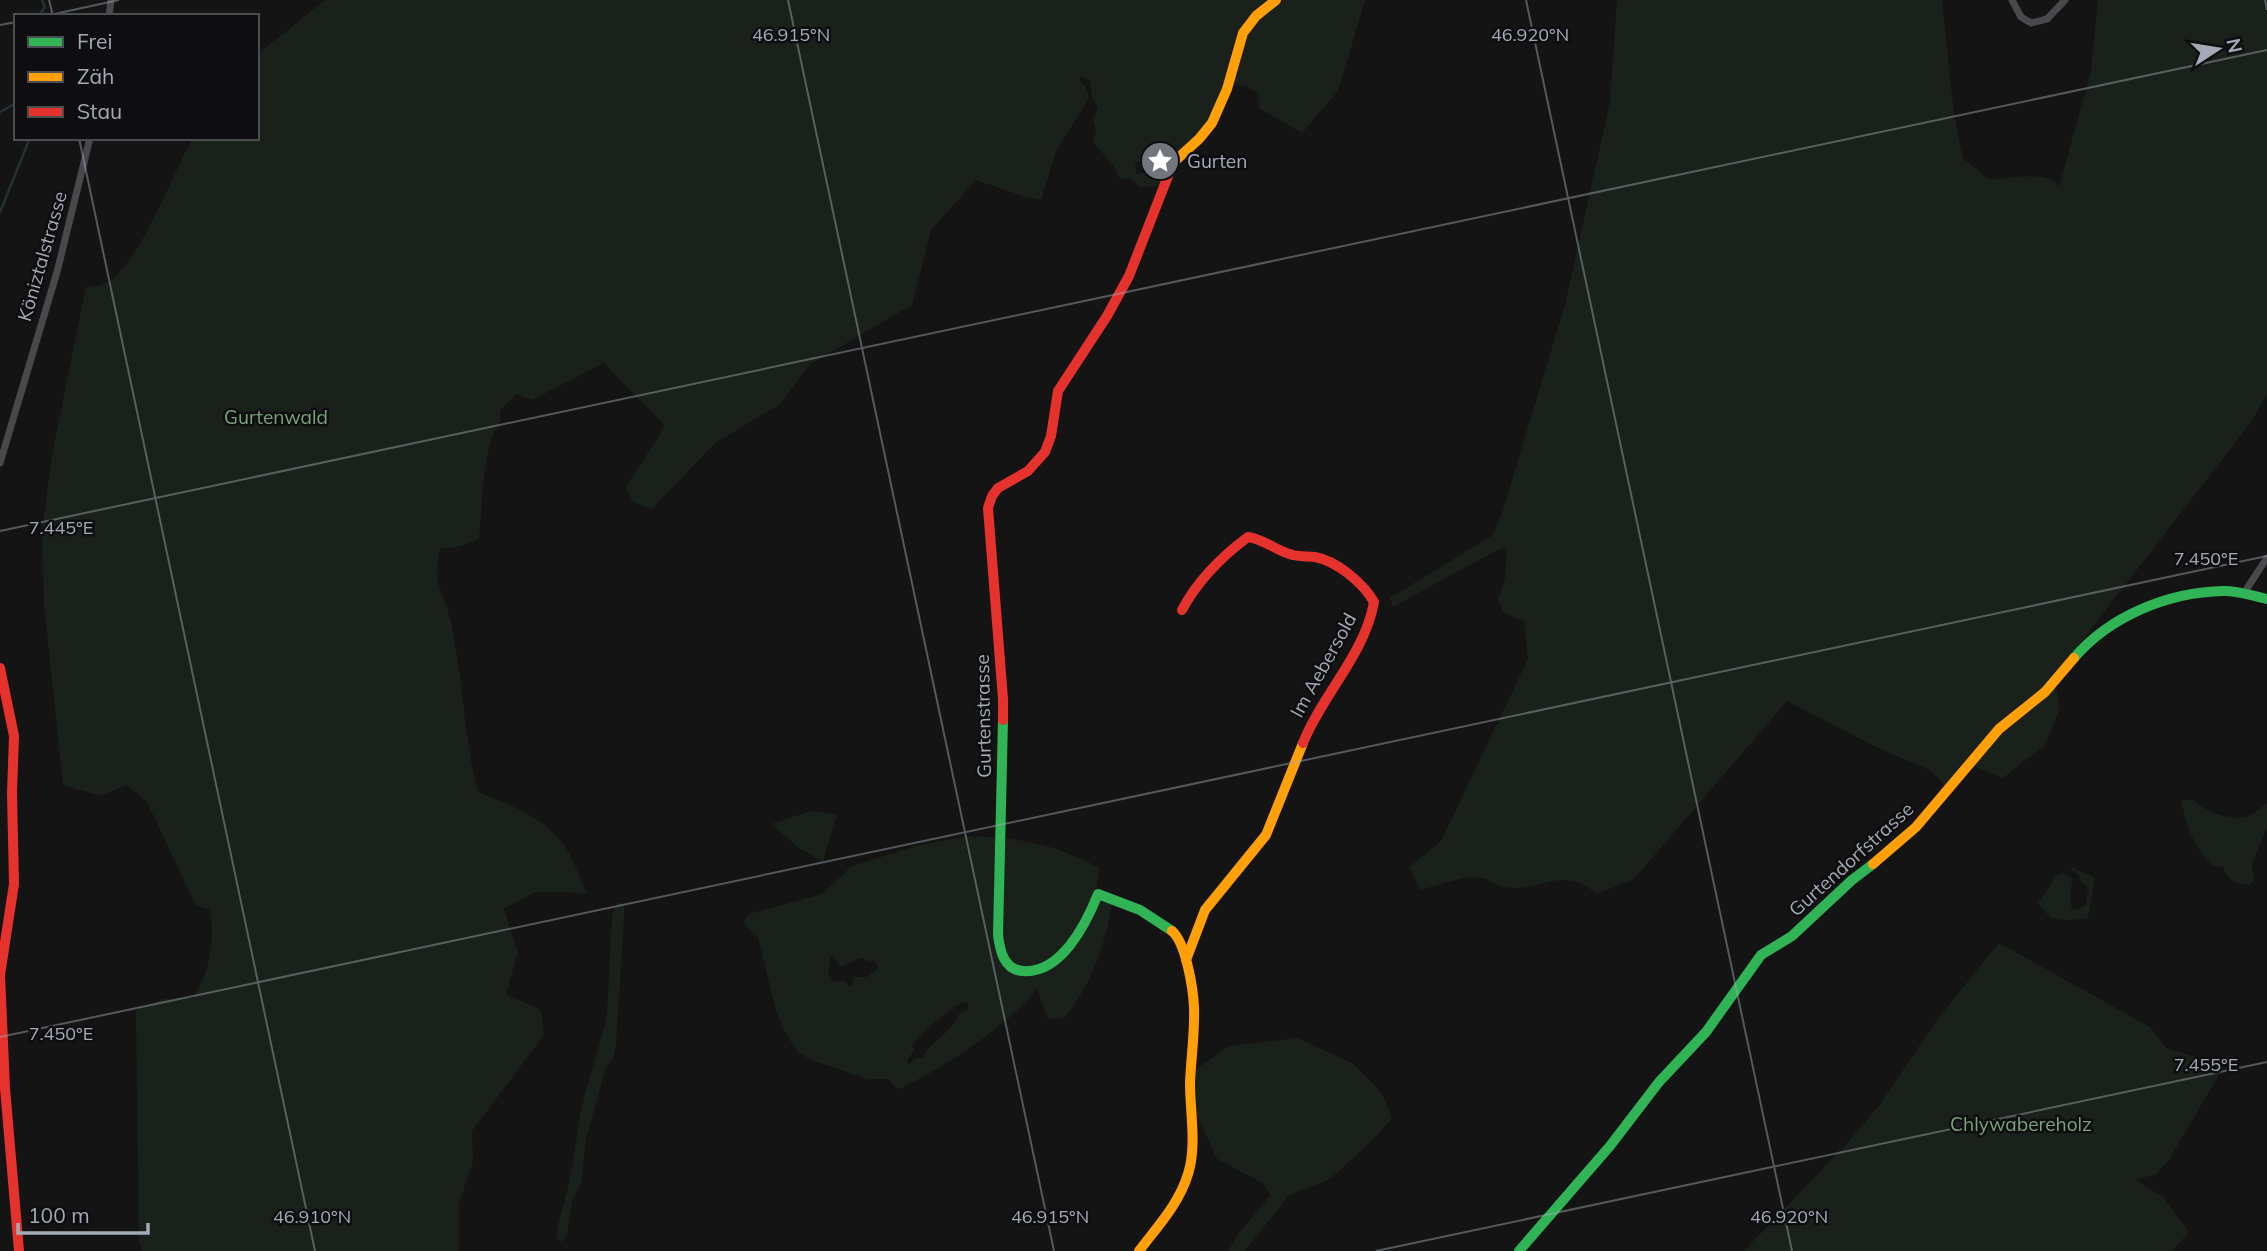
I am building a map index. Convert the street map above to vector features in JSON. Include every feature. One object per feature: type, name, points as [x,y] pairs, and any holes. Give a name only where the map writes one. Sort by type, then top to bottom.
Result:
[{"type":"street","name":"Gurtenstrasse","points":[[1139,1251],[1182,1193],[1191,1157],[1191,1084],[1195,1023],[1186,960],[1178,936],[1163,923],[1127,904],[1098,894],[1090,914],[1067,948],[1044,968],[1033,972],[1020,972],[1009,965],[1001,953],[998,935],[1003,699],[988,508],[998,488],[1028,471],[1045,452],[1051,436],[1054,406],[1060,385],[1107,316],[1129,276],[1170,170],[1176,160],[1212,123],[1227,89],[1243,33],[1256,16],[1276,0]]},
{"type":"street","points":[[2012,0],[2021,17],[2031,23],[2047,19],[2065,0]]},
{"type":"street","name":"Köniztalstrasse","points":[[0,463],[57,272],[90,140]]},
{"type":"street","name":"Im Aebersold","points":[[1182,610],[1191,592],[1206,573],[1248,537],[1262,539],[1291,555],[1316,557],[1331,563],[1366,589],[1374,602],[1372,613],[1355,650],[1310,725],[1266,835],[1205,910],[1186,960]]},
{"type":"street","points":[[2244,593],[2267,558]]},
{"type":"street","name":"Gurtendorfstrasse","points":[[1519,1251],[1610,1146],[1659,1082],[1706,1032],[1761,955],[1792,936],[1852,880],[1892,850],[1916,827],[1999,729],[2045,692],[2087,643],[2113,623],[2146,607],[2190,595],[2224,591],[2267,598]]},
{"type":"street","points":[[0,668],[14,751],[14,884],[3,936],[0,975],[5,1088],[19,1251]]},
{"type":"green space","name":"Gurtenwald","points":[[325,0],[1271,0],[1253,17],[1218,109],[1209,124],[1175,155],[1135,163],[1136,174],[1162,171],[1169,162],[1159,186],[1140,187],[1130,178],[1119,177],[1114,166],[1093,142],[1096,131],[1093,119],[1098,108],[1092,97],[1090,80],[1081,77],[1079,79],[1089,98],[1056,151],[1041,200],[976,180],[931,230],[912,305],[814,362],[780,404],[715,443],[652,509],[633,502],[626,487],[665,426],[604,363],[532,400],[516,394],[500,411],[500,423],[494,433],[486,461],[479,539],[461,546],[440,549],[438,582],[453,633],[478,792],[526,813],[558,837],[587,893],[535,892],[504,909],[518,952],[506,994],[541,1010],[544,1035],[472,1131],[473,1161],[459,1203],[459,1251],[142,1251],[139,1240],[136,1010],[164,999],[193,998],[204,978],[210,956],[210,910],[196,906],[147,802],[126,785],[101,796],[63,785],[44,604],[42,532],[52,455],[86,287],[112,279],[135,252],[192,140],[259,140],[259,53]]},
{"type":"green space","points":[[1279,0],[1365,0],[1338,91],[1302,133],[1259,108],[1259,94],[1246,86],[1231,85],[1247,34]]},
{"type":"green space","points":[[1617,0],[1942,0],[1954,115],[1963,159],[1990,180],[2038,177],[2054,181],[2059,187],[2091,71],[2098,0],[2267,0],[2267,394],[2251,422],[2054,677],[2060,708],[2045,745],[2003,778],[1966,763],[1945,788],[1929,770],[1876,747],[1787,701],[1634,879],[1597,894],[1572,881],[1561,880],[1517,888],[1504,887],[1478,877],[1458,879],[1420,890],[1409,867],[1441,841],[1528,659],[1524,621],[1504,613],[1498,599],[1505,579],[1507,549],[1501,548],[1393,607],[1390,598],[1493,535],[1502,513],[1565,305],[1610,102]]},
{"type":"green space","points":[[2181,800],[2193,800],[2211,812],[2234,818],[2248,817],[2267,803],[2267,828],[2253,864],[2255,878],[2249,885],[2232,880],[2223,866],[2214,867],[2201,852],[2192,836]]},
{"type":"green space","points":[[811,811],[837,814],[823,861],[800,849],[771,824]]},
{"type":"green space","points":[[968,836],[1021,840],[1051,847],[1100,868],[1095,894],[1112,899],[1107,930],[1097,962],[1074,1006],[1064,1018],[1048,1019],[1037,989],[992,1032],[935,1070],[899,1089],[889,1079],[867,1079],[811,1060],[798,1052],[784,1031],[776,1011],[758,937],[745,925],[745,919],[749,914],[822,894],[852,866],[916,846]],"holes":[[[831,956],[841,966],[861,958],[875,961],[878,968],[867,977],[853,977],[853,984],[850,986],[844,981],[834,982],[828,973]],[[963,1002],[968,1003],[968,1009],[959,1014],[953,1025],[922,1058],[909,1064],[907,1061],[914,1050],[912,1045],[936,1021]]]},
{"type":"green space","points":[[2072,867],[2095,878],[2088,918],[2051,918],[2038,903],[2057,875],[2062,873],[2072,878],[2072,909],[2078,910],[2086,904],[2088,887],[2080,881],[2079,875],[2071,870]]},
{"type":"green space","points":[[620,902],[624,905],[624,916],[616,1045],[613,1058],[606,1067],[586,1139],[581,1183],[572,1201],[567,1235],[561,1242],[556,1237],[570,1179],[581,1112],[607,1014],[612,916]]},
{"type":"green space","name":"Chlywabereholz","points":[[1999,943],[2150,1027],[2166,1048],[2224,1066],[2169,1160],[2156,1174],[2135,1180],[2163,1197],[2189,1232],[2172,1251],[1744,1251],[1878,1107],[1939,1017]]},
{"type":"green space","points":[[1297,1038],[1352,1063],[1382,1093],[1392,1118],[1376,1137],[1330,1179],[1289,1195],[1245,1251],[1228,1251],[1239,1233],[1271,1195],[1263,1183],[1217,1159],[1197,1115],[1195,1070],[1229,1046]]},
{"type":"waterway","points":[[40,14],[45,7],[42,0]]},
{"type":"waterway","points":[[0,112],[14,104]]},
{"type":"waterway","points":[[0,212],[29,140]]},
{"type":"traffic: fast","points":[[2074,658],[2105,630],[2142,609],[2161,602],[2203,592],[2224,591],[2267,599]]},
{"type":"traffic: fast","points":[[1003,720],[998,935],[1007,963],[1017,970],[1037,970],[1060,956],[1087,919],[1098,894],[1140,910],[1172,931]]},
{"type":"traffic: fast","points":[[1519,1251],[1610,1146],[1659,1082],[1706,1032],[1761,955],[1792,936],[1873,864]]},
{"type":"traffic: slow","points":[[1170,171],[1176,160],[1212,123],[1227,89],[1243,33],[1256,16],[1276,0]]},
{"type":"traffic: slow","points":[[1873,864],[1916,827],[1999,729],[2045,692],[2074,658]]},
{"type":"traffic: slow","points":[[1186,960],[1205,910],[1266,835],[1303,743]]},
{"type":"traffic: slow","points":[[1139,1251],[1179,1195],[1191,1163],[1193,999],[1185,955],[1172,931]]},
{"type":"traffic: jam","points":[[1003,720],[988,508],[998,488],[1028,471],[1045,452],[1051,436],[1058,391],[1107,316],[1129,276],[1170,171]]},
{"type":"traffic: jam","points":[[1182,610],[1211,570],[1248,537],[1287,553],[1323,559],[1349,574],[1363,588],[1374,602],[1369,621],[1353,657],[1311,725],[1303,743]]},
{"type":"traffic: jam","points":[[0,668],[14,736],[14,884],[0,975],[5,1088],[19,1251]]},
{"type":"place","name":"Gurten","points":[[1160,161]]}]
